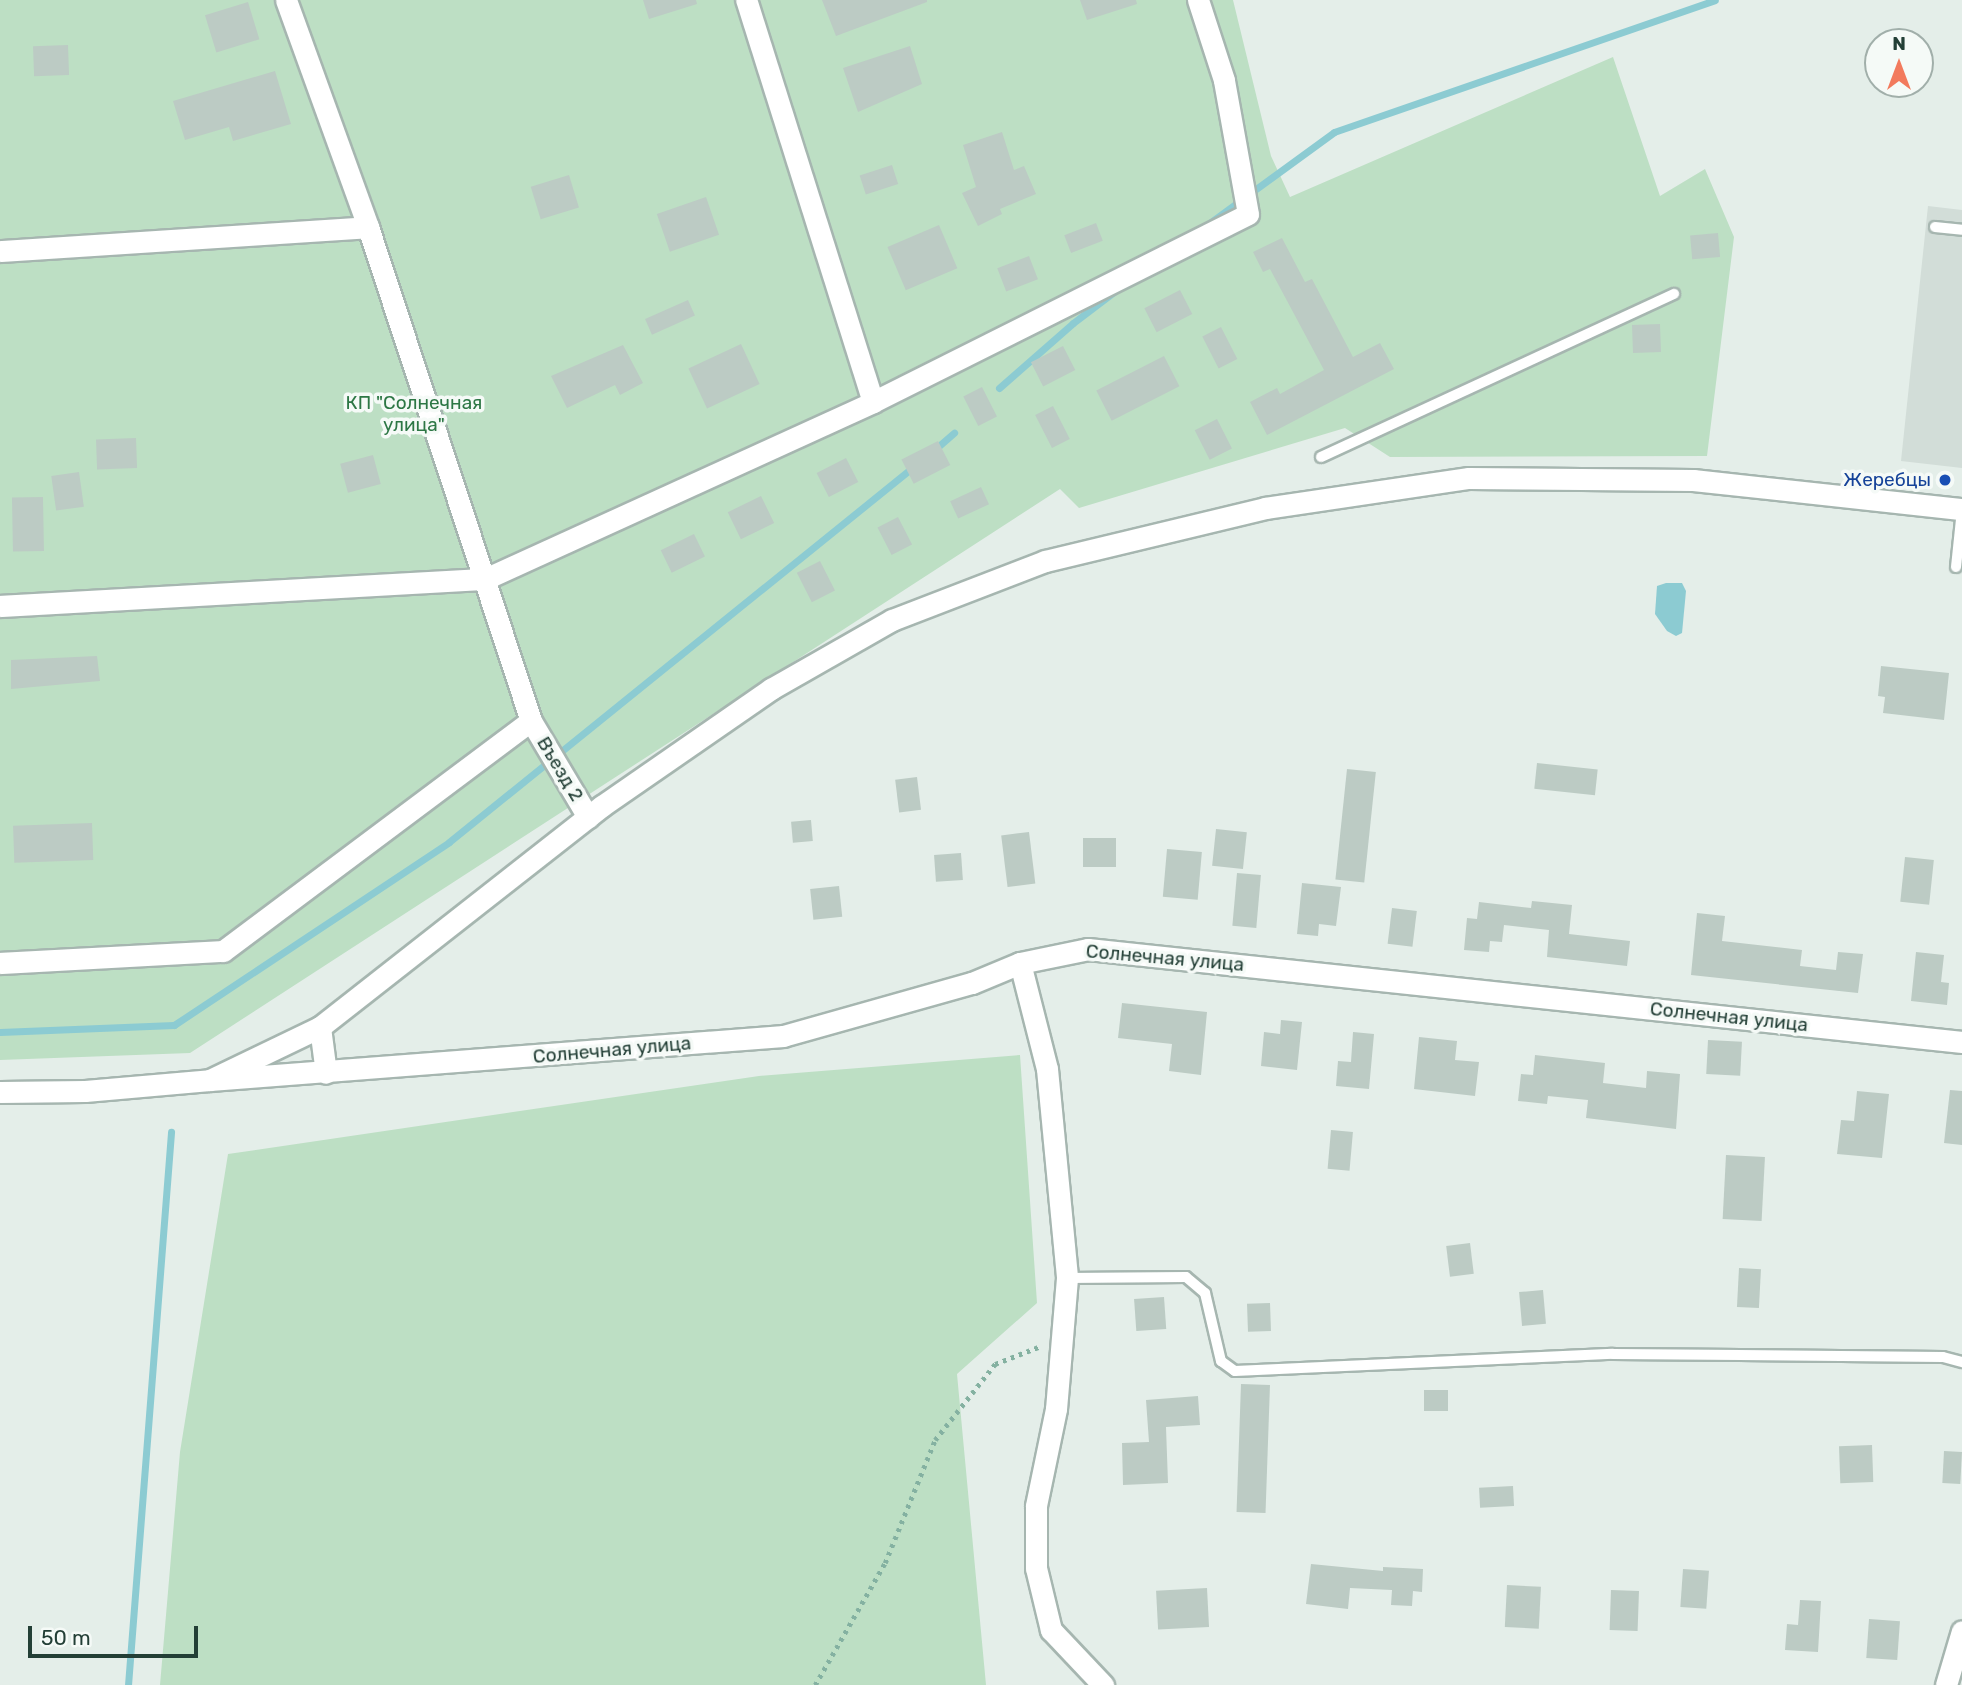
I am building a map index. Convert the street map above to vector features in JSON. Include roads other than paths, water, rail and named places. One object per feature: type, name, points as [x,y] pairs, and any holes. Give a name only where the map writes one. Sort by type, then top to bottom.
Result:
[{"type":"street","name":"Въезд 2","points":[[286,0],[368,227],[531,721],[589,817]]},
{"type":"street","points":[[746,0],[873,402]]},
{"type":"street","points":[[0,606],[485,579],[873,402],[1248,214],[1224,80],[1198,0]]},
{"type":"street","points":[[0,251],[368,227]]},
{"type":"street","points":[[211,1080],[320,1027],[589,817],[771,689],[892,620],[1045,561],[1265,508],[1483,478],[1693,480],[1962,509]]},
{"type":"street","points":[[0,963],[223,951],[531,721]]},
{"type":"street","name":"Солнечная улица","points":[[0,1092],[326,1073],[783,1036],[972,983],[1020,963],[1088,949],[1962,1042]]},
{"type":"street","points":[[1020,963],[1047,1069],[1067,1278],[1056,1409],[1036,1506],[1036,1568],[1051,1630],[1103,1685]]},
{"type":"street","points":[[320,1027],[326,1073]]},
{"type":"street","points":[[1946,1685],[1962,1631]]},
{"type":"lane","points":[[1936,227],[1962,230]]},
{"type":"lane","points":[[1321,457],[1674,293]]},
{"type":"lane","points":[[1955,567],[1962,509]]},
{"type":"lane","points":[[1067,1278],[1186,1277],[1205,1293],[1221,1361],[1235,1371],[1613,1354],[1942,1357],[1962,1362]]},
{"type":"water","points":[[1682,583],[1686,591],[1682,633],[1676,636],[1667,631],[1655,614],[1657,586]]},
{"type":"waterway","points":[[1208,224],[1334,132],[1715,0]]},
{"type":"waterway","points":[[999,388],[1073,323],[1119,288]]},
{"type":"waterway","points":[[933,451],[954,433]]},
{"type":"waterway","points":[[0,1032],[174,1025],[449,842],[913,467]]},
{"type":"waterway","points":[[128,1685],[171,1132]]},
{"type":"place","name":"Жеребцы","points":[[1945,480]]},
{"type":"park label","name":"КП \"Солнечная улица\"","points":[[414,414]]}]
